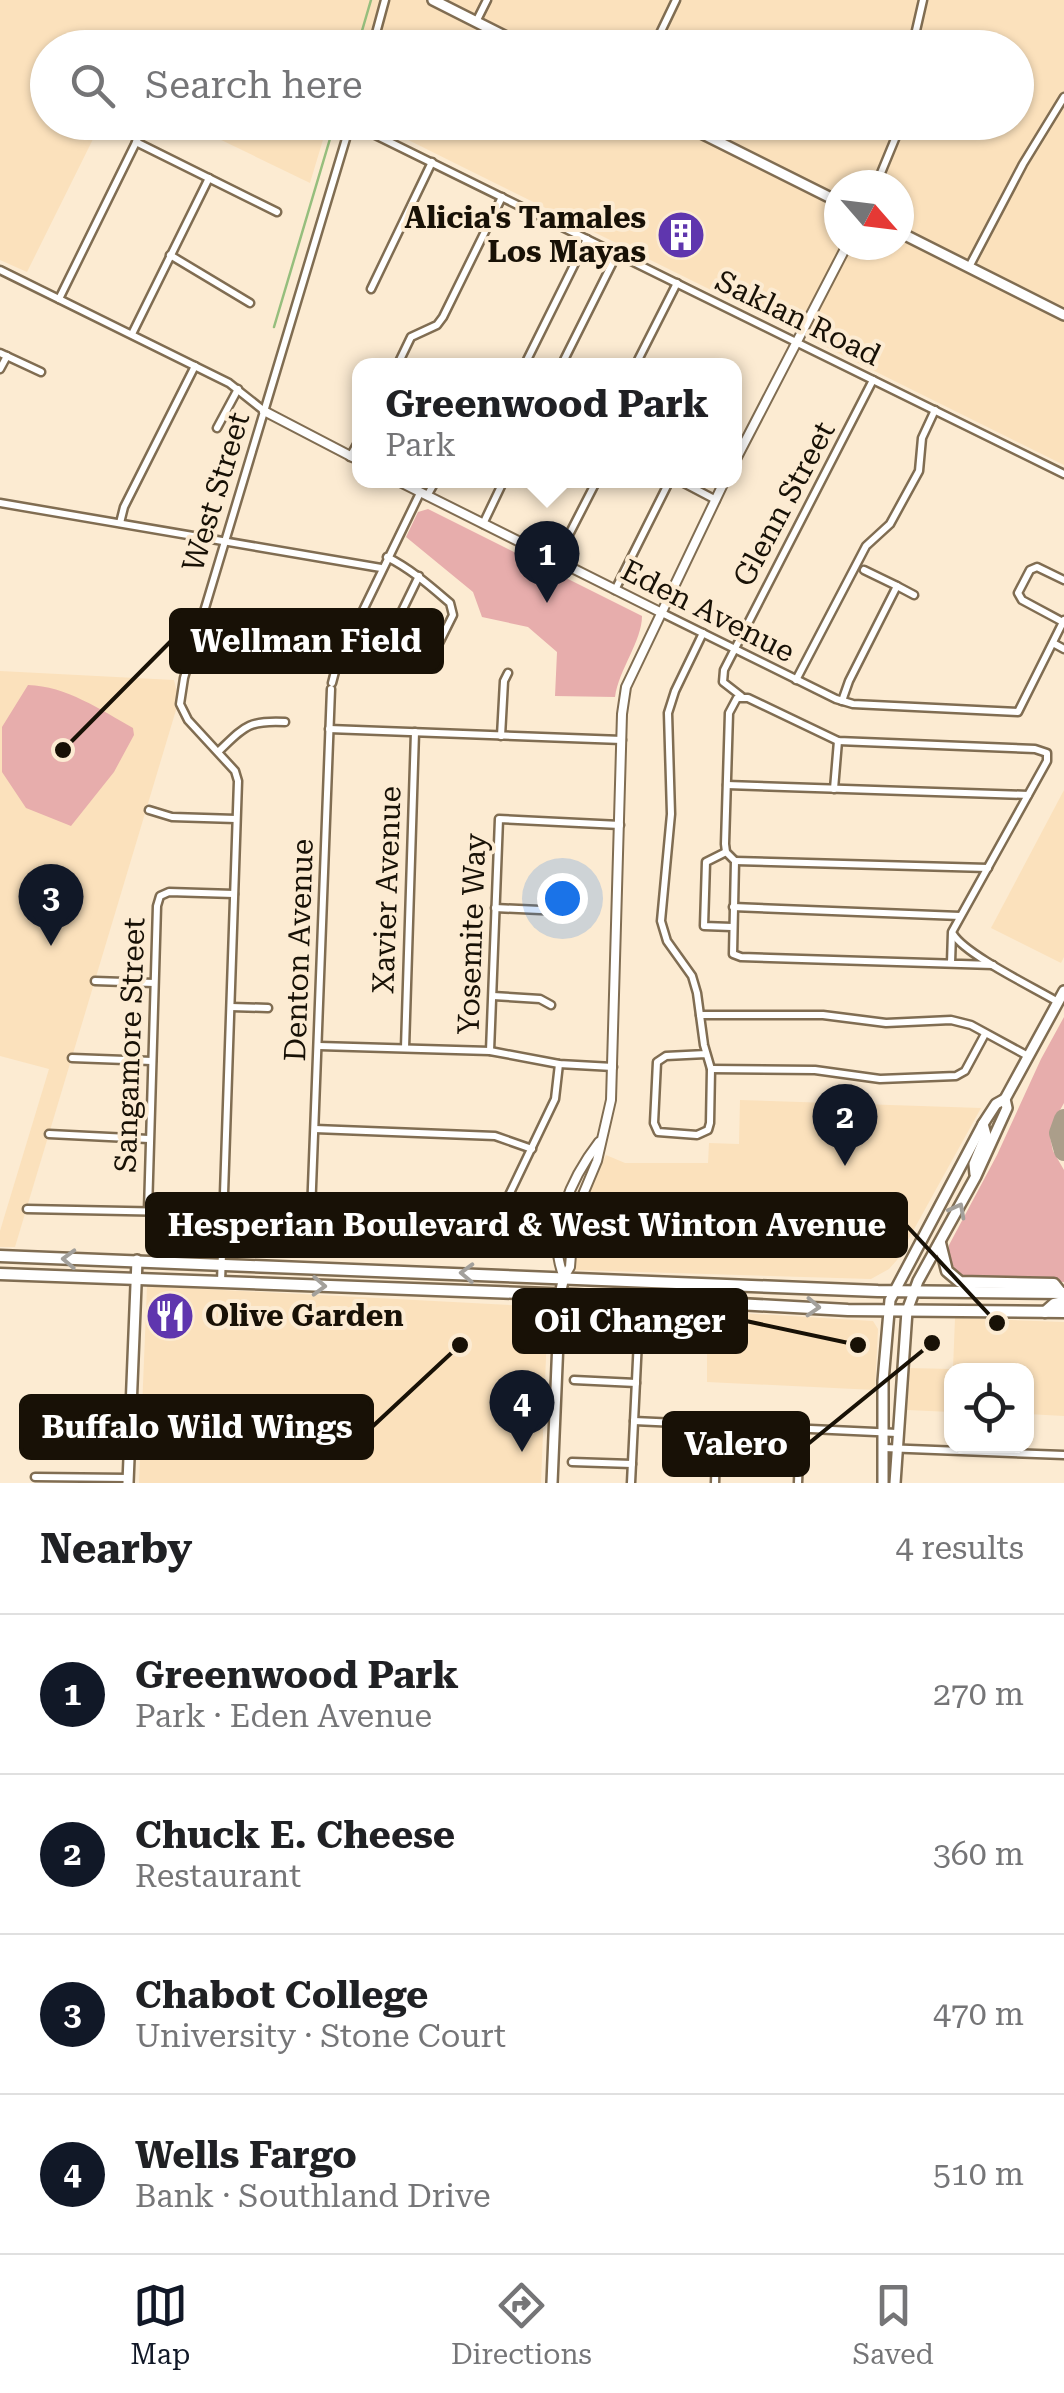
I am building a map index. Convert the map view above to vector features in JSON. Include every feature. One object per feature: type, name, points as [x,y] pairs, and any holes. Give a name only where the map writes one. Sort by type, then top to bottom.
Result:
[{"type":"main road","points":[[433,0],[492,30]]},
{"type":"main road","points":[[715,140],[824,194]]},
{"type":"main road","points":[[914,240],[1064,314]]},
{"type":"main road","points":[[883,1483],[888,1310],[893,1291],[983,1124],[996,1104],[1005,1099],[1064,990]]},
{"type":"main road","points":[[895,1483],[906,1310],[976,1176],[1006,1108],[1005,1099]]},
{"type":"main road","points":[[976,1176],[974,1164],[986,1135],[983,1124]]},
{"type":"main road","points":[[940,1243],[947,1271],[960,1282],[1054,1284],[1063,1296]]},
{"type":"main road","points":[[0,1256],[1063,1296]]},
{"type":"main road","points":[[128,1481],[138,1260]]},
{"type":"main road","points":[[0,1274],[888,1310],[1064,1312]]},
{"type":"main road","points":[[552,1483],[560,1294],[564,1277]]},
{"type":"main road","points":[[1045,1312],[1063,1296]]},
{"type":"street","points":[[377,30],[385,0]]},
{"type":"street","points":[[476,22],[487,0]]},
{"type":"street","points":[[662,30],[676,0]]},
{"type":"street","points":[[916,30],[924,0]]},
{"type":"street","points":[[969,268],[1023,164],[1064,96]]},
{"type":"street","name":"West Street","points":[[221,1282],[238,781],[235,771],[188,720],[180,704],[224,540],[346,140]]},
{"type":"street","name":"Saklan Road","points":[[386,140],[1064,474]]},
{"type":"street","points":[[882,170],[895,140]]},
{"type":"street","points":[[59,299],[136,142],[277,212]]},
{"type":"street","points":[[371,289],[432,162]]},
{"type":"street","points":[[132,334],[209,178]]},
{"type":"street","points":[[401,358],[411,337],[437,325],[444,317],[502,198]]},
{"type":"street","points":[[528,358],[587,239]]},
{"type":"street","points":[[565,358],[617,254]]},
{"type":"street","points":[[170,255],[250,303]]},
{"type":"street","points":[[742,446],[839,260]]},
{"type":"street","points":[[0,270],[195,366],[238,389],[264,411],[350,457],[352,453]]},
{"type":"street","points":[[639,358],[677,283]]},
{"type":"street","points":[[0,369],[3,354],[40,372]]},
{"type":"street","points":[[120,523],[124,507],[195,366]]},
{"type":"street","name":"Glenn Street","points":[[734,648],[873,380]]},
{"type":"street","points":[[218,428],[238,389]]},
{"type":"street","points":[[796,680],[866,546],[890,524],[919,471],[922,438],[935,410]]},
{"type":"street","name":"Eden Avenue","points":[[411,488],[842,701],[1018,712],[1052,644]]},
{"type":"street","name":"Denton Avenue","points":[[429,488],[387,557],[337,664],[331,686],[311,1213],[498,1218],[532,1149]]},
{"type":"street","points":[[483,524],[500,488]]},
{"type":"street","points":[[556,560],[593,488]]},
{"type":"street","points":[[616,590],[670,488]]},
{"type":"street","points":[[691,488],[716,500]]},
{"type":"street","points":[[564,1277],[570,1267],[574,1216],[598,1162],[612,1100],[626,687],[722,488]]},
{"type":"street","points":[[0,504],[382,568]]},
{"type":"street","points":[[387,557],[418,576],[450,603],[453,615],[425,664],[382,652],[418,576]]},
{"type":"street","points":[[1064,580],[1037,567],[1030,570],[1018,593],[1022,600],[1064,621],[1052,644],[1064,649]]},
{"type":"street","points":[[864,570],[914,594]]},
{"type":"street","points":[[842,701],[897,586]]},
{"type":"street","points":[[703,633],[668,713],[671,814],[661,922],[667,940],[692,976],[711,1069],[708,1130],[697,1135],[658,1132],[654,1123],[658,1062],[666,1056],[706,1054]]},
{"type":"street","points":[[734,648],[723,682],[742,696],[838,742],[1044,750],[1047,760],[952,932],[951,963]]},
{"type":"street","points":[[501,736],[504,681],[508,673]]},
{"type":"street","points":[[742,696],[729,713],[726,852],[735,860],[988,868]]},
{"type":"street","points":[[218,751],[248,724],[260,720],[285,722]]},
{"type":"street","points":[[328,729],[622,740]]},
{"type":"street","name":"Xavier Avenue","points":[[404,1048],[415,732]]},
{"type":"street","points":[[834,789],[838,742]]},
{"type":"street","points":[[727,785],[1028,795]]},
{"type":"street","points":[[149,810],[172,817],[236,819]]},
{"type":"street","name":"Yosemite Way","points":[[490,1052],[499,819],[621,826]]},
{"type":"street","points":[[726,852],[706,862],[704,926],[732,927]]},
{"type":"street","points":[[735,860],[732,951],[741,957],[993,965]]},
{"type":"street","name":"Sangamore Street","points":[[148,1211],[157,906],[160,896],[169,892],[234,894]]},
{"type":"street","points":[[496,908],[562,911]]},
{"type":"street","points":[[732,908],[962,916]]},
{"type":"street","points":[[952,932],[960,943],[993,965],[1058,1002]]},
{"type":"street","points":[[95,981],[154,983]]},
{"type":"street","points":[[493,996],[540,1000],[551,1005]]},
{"type":"street","points":[[231,1007],[268,1008]]},
{"type":"street","points":[[700,1014],[814,1014],[886,1023],[950,1020],[971,1025],[1028,1056]]},
{"type":"street","points":[[711,1069],[815,1070],[880,1079],[956,1076],[965,1071],[985,1034]]},
{"type":"street","points":[[319,1046],[490,1052],[559,1064],[613,1067]]},
{"type":"street","points":[[72,1058],[152,1061]]},
{"type":"street","points":[[315,1128],[496,1136],[532,1149],[555,1099],[559,1064]]},
{"type":"street","points":[[49,1134],[149,1139]]},
{"type":"street","points":[[27,1208],[224,1213]]},
{"type":"street","points":[[631,1483],[640,1298]]},
{"type":"street","points":[[574,1380],[636,1384]]},
{"type":"street","points":[[634,1421],[897,1432]]},
{"type":"street","points":[[715,1483],[718,1425]]},
{"type":"street","points":[[798,1483],[800,1428]]},
{"type":"street","points":[[884,1448],[1064,1455]]},
{"type":"street","points":[[572,1462],[632,1464]]},
{"type":"street","points":[[35,1477],[128,1481]]},
{"type":"shaded area","points":[[0,0],[1064,0],[1064,465],[408,140],[1034,140],[1034,30],[30,30],[30,140],[93,140],[27,272],[0,260]]},
{"type":"shaded area","points":[[221,140],[323,140],[310,183]]},
{"type":"shaded area","points":[[428,509],[642,616],[615,697],[555,696],[557,652],[528,627],[482,617],[473,592],[406,537],[418,512]]},
{"type":"shaded area","points":[[0,671],[174,680],[179,700],[15,1247],[0,1247],[0,1231],[49,1069],[0,1056]]},
{"type":"shaded area","points":[[28,685],[69,694],[133,728],[134,735],[114,772],[71,826],[26,808],[2,772],[2,727]]},
{"type":"shaded area","points":[[1064,790],[1064,957],[1061,963],[991,928]]},
{"type":"shaded area","points":[[1064,1017],[1064,1103],[1050,1137],[1064,1170],[1064,1282],[960,1276],[951,1263],[947,1264],[949,1245]]},
{"type":"shaded area","points":[[740,1100],[981,1108],[897,1260],[871,1279],[574,1270],[580,1219],[589,1187],[606,1155],[625,1163],[708,1163],[709,1143],[739,1144]]},
{"type":"shaded area","points":[[147,1286],[548,1307],[541,1483],[139,1483]]},
{"type":"shaded area","points":[[707,1311],[873,1321],[878,1329],[875,1390],[707,1382]]},
{"type":"shaded area","points":[[955,1318],[1064,1322],[1064,1416],[1034,1414],[1034,1363],[953,1363]]},
{"type":"shaded area","points":[[908,1368],[944,1369],[944,1412],[907,1410]]},
{"type":"waterway","points":[[362,30],[371,0]]},
{"type":"waterway","points":[[274,327],[330,140]]},
{"type":"taxiway","points":[[1064,1119],[1059,1133],[1064,1151]]},
{"type":"place","name":"Alicia's Tamales Los Mayas","points":[[681,235]]},
{"type":"place","name":"Greenwood Park","points":[[547,603]]},
{"type":"place","name":"Wellman Field","points":[[63,750]]},
{"type":"place","name":"Chabot College","points":[[51,946]]},
{"type":"place","name":"Chuck E. Cheese","points":[[845,1166]]},
{"type":"place","name":"Olive Garden","points":[[170,1316]]},
{"type":"place","name":"Hesperian Boulevard & West Winton Avenue","points":[[997,1323]]},
{"type":"place","name":"Valero","points":[[932,1343]]},
{"type":"place","name":"Buffalo Wild Wings","points":[[460,1345]]},
{"type":"place","name":"Oil Changer","points":[[858,1345]]},
{"type":"place","name":"Wells Fargo","points":[[522,1452]]}]
